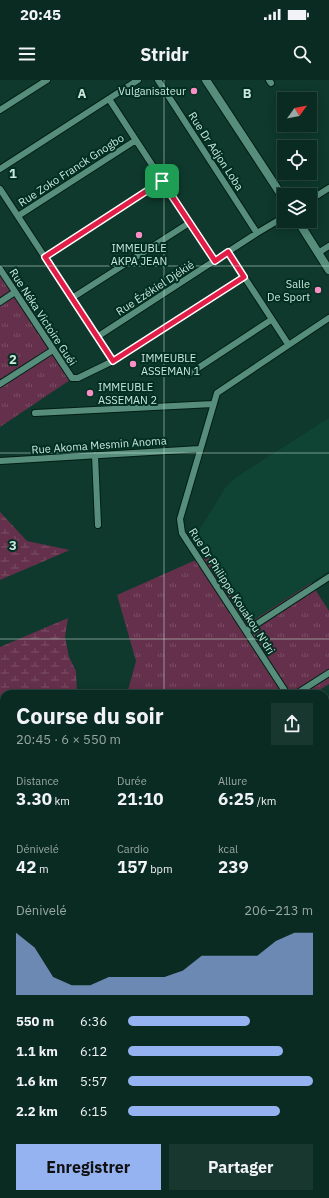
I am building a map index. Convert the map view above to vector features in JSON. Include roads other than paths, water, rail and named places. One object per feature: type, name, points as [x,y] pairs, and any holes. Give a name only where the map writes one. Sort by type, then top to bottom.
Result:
[{"type":"main road","points":[[206,80],[277,188]]},
{"type":"main road","points":[[302,228],[329,270]]},
{"type":"street","points":[[0,110],[47,80]]},
{"type":"street","points":[[0,169],[138,80]]},
{"type":"street","name":"Rue Dr Adjon Loba","points":[[158,80],[257,233]]},
{"type":"street","points":[[109,99],[215,261]]},
{"type":"street","name":"Rue Zoko Franck Gnogbo","points":[[18,216],[136,140]]},
{"type":"street","points":[[45,257],[162,181]]},
{"type":"street","points":[[317,196],[329,188]]},
{"type":"street","points":[[0,189],[113,361],[244,277]]},
{"type":"street","name":"Rue Ézékiel Djékié","points":[[97,337],[277,221]]},
{"type":"street","points":[[72,298],[189,223]]},
{"type":"street","points":[[318,253],[329,246]]},
{"type":"street","points":[[228,252],[288,344]]},
{"type":"street","name":"Rue Néka Victoire Guéi","points":[[0,269],[72,378],[78,378],[113,361]]},
{"type":"street","points":[[0,302],[15,292]]},
{"type":"street","name":"Rue Dr Philippe Kouakou N'dri","points":[[284,690],[182,533],[180,519],[217,393],[288,344],[329,318]]},
{"type":"street","points":[[188,374],[271,320]]},
{"type":"street","points":[[0,384],[53,350]]},
{"type":"street","points":[[35,412],[213,404]]},
{"type":"street","name":"Rue Akoma Mesmin Anoma","points":[[0,461],[200,449]]},
{"type":"street","points":[[95,455],[98,525]]},
{"type":"street","points":[[246,631],[329,577]]},
{"type":"street","points":[[302,690],[329,673]]},
{"type":"place","name":"Vulganisateur","points":[[194,91]]},
{"type":"place","name":"IMMEUBLE AKPA JEAN","points":[[139,235]]},
{"type":"place","name":"Salle De Sport","points":[[318,290]]},
{"type":"place","name":"IMMEUBLE ASSEMAN 1","points":[[133,364]]},
{"type":"place","name":"IMMEUBLE ASSEMAN 2","points":[[90,393]]}]
